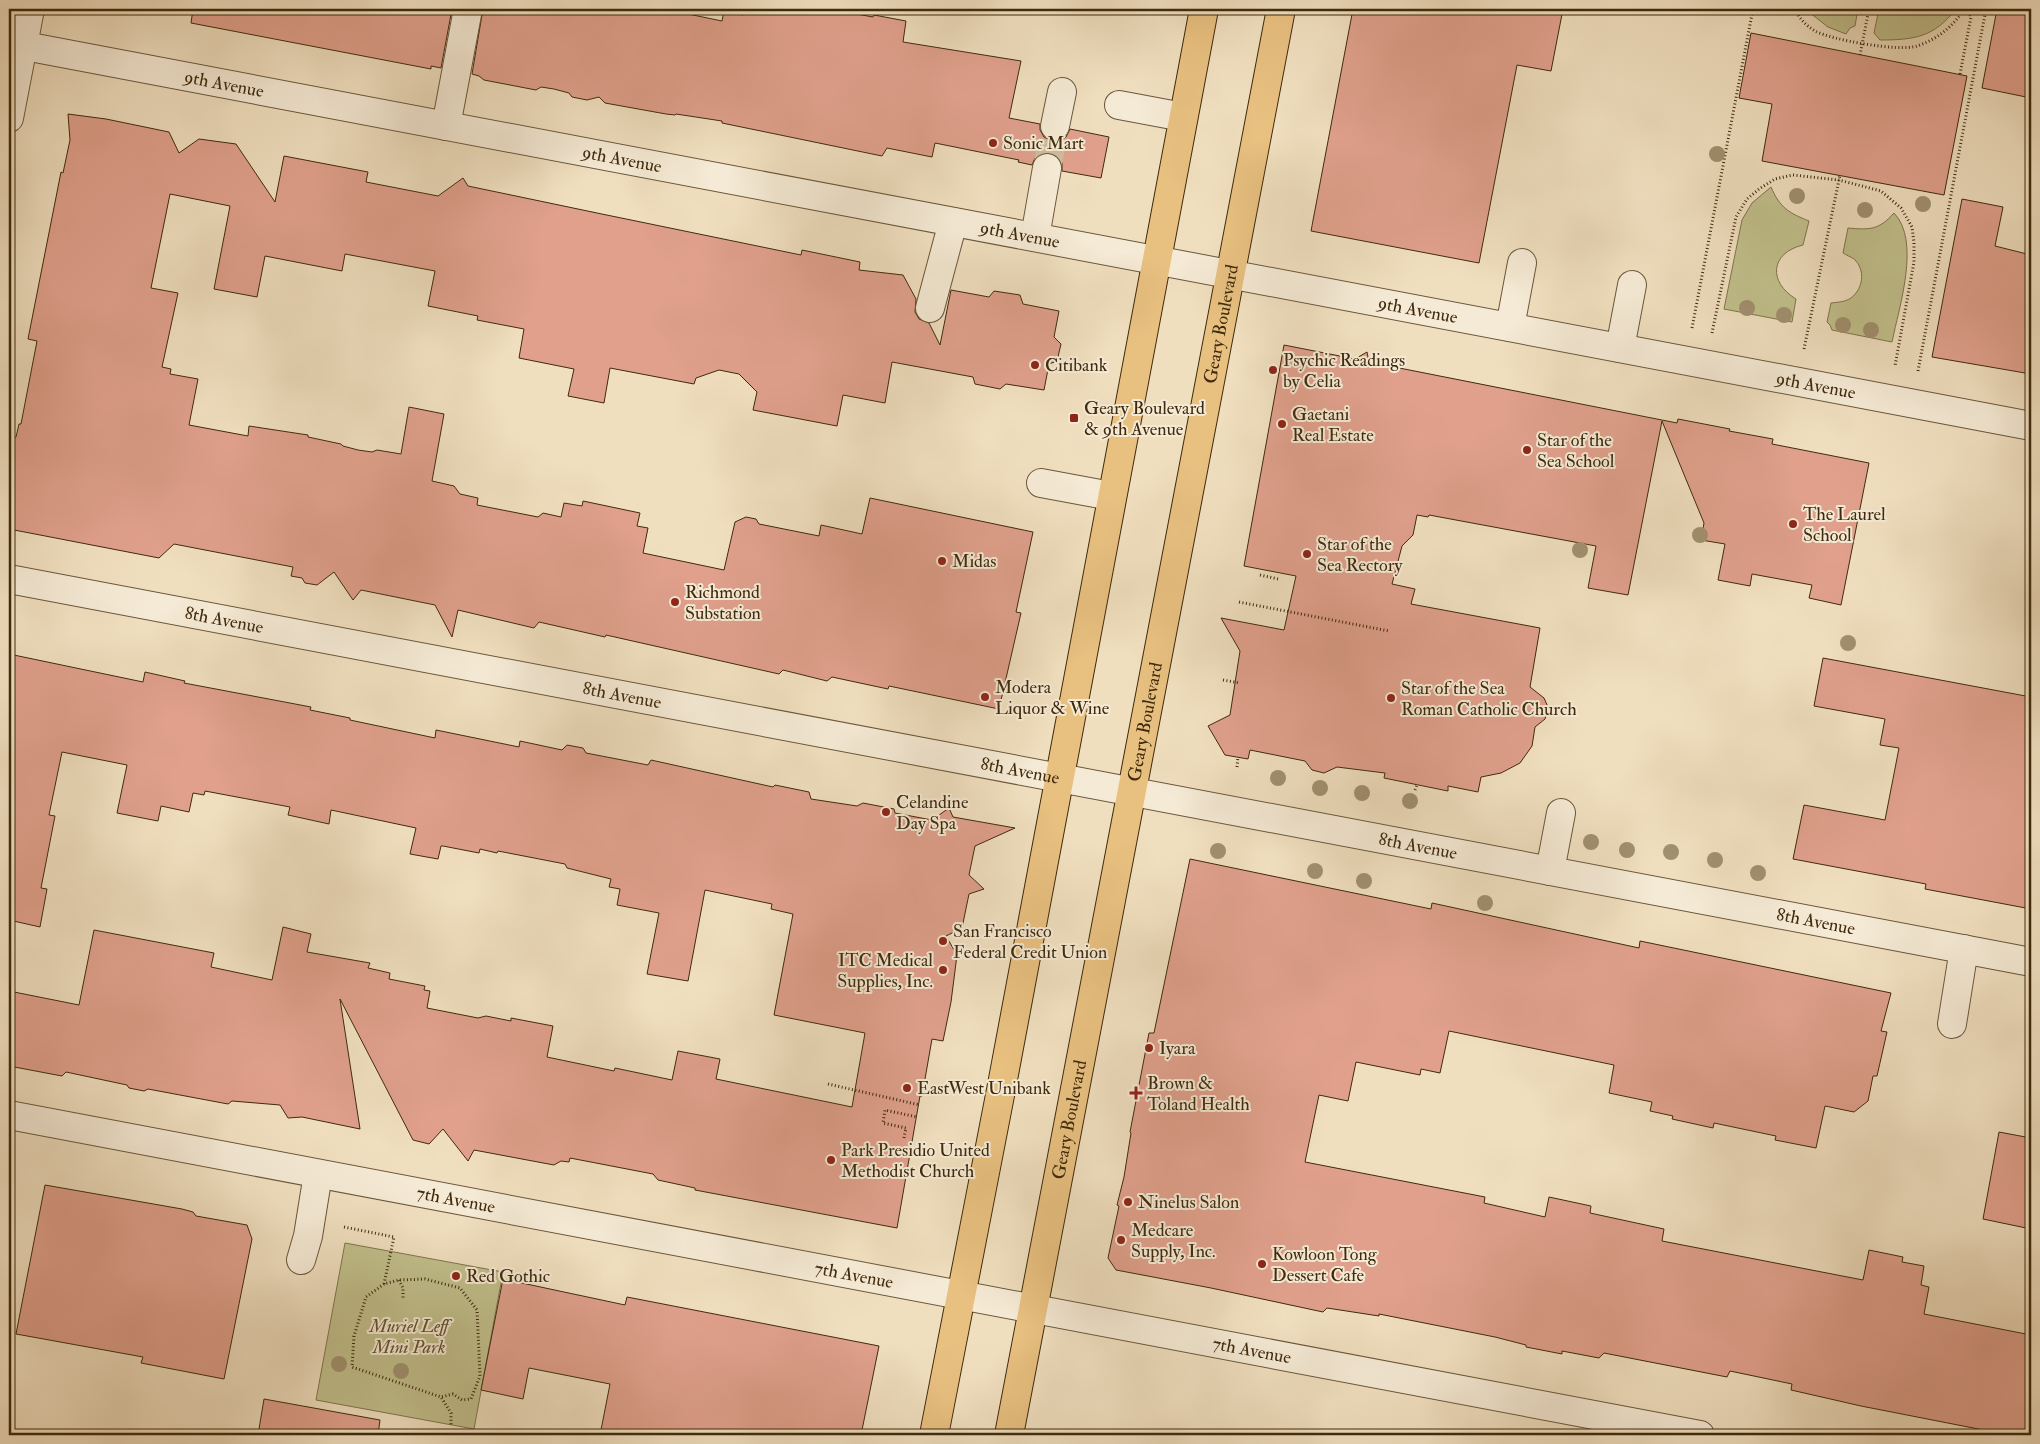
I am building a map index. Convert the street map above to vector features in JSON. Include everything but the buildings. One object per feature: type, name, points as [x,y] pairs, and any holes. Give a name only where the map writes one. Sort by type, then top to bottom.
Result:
[{"type":"main road","points":[[934,1435],[1204,9]]},
{"type":"main road","name":"Geary Boulevard","points":[[1009,1435],[1281,9]]},
{"type":"street","points":[[9,118],[16,44],[30,9]]},
{"type":"street","points":[[446,126],[468,9]]},
{"type":"street","name":"9th Avenue","points":[[16,44],[2031,426]]},
{"type":"street","points":[[1055,126],[1062,92]]},
{"type":"street","points":[[1119,105],[1183,117]]},
{"type":"street","points":[[1035,238],[1047,168]]},
{"type":"street","points":[[930,308],[953,222]]},
{"type":"street","points":[[1510,327],[1522,263]]},
{"type":"street","points":[[1620,348],[1632,285]]},
{"type":"street","points":[[1041,483],[1111,496]]},
{"type":"street","name":"8th Avenue","points":[[9,578],[2031,962]]},
{"type":"street","points":[[1550,871],[1561,813]]},
{"type":"street","points":[[1952,1024],[1964,950]]},
{"type":"street","name":"7th Avenue","points":[[9,1115],[1700,1435]]},
{"type":"street","points":[[302,1260],[318,1174]]},
{"type":"path","points":[[1696,362],[1753,9]]},
{"type":"path","points":[[1795,9],[1802,22],[1816,31],[1862,43],[1892,48],[1916,47],[1945,32],[1966,9],[1971,17],[1960,74]]},
{"type":"path","points":[[1860,55],[1869,9]]},
{"type":"path","points":[[1900,401],[1986,9]]},
{"type":"path","points":[[1696,362],[1736,217],[1747,199],[1759,188],[1793,175],[1839,180],[1881,191],[1901,208],[1912,226],[1914,262],[1900,401]]},
{"type":"path","points":[[1798,382],[1840,175]]},
{"type":"path","points":[[1260,575],[1278,579]]},
{"type":"path","points":[[1239,602],[1389,631]]},
{"type":"path","points":[[1223,680],[1240,683]]},
{"type":"path","points":[[1237,767],[1238,757]]},
{"type":"path","points":[[1415,790],[1417,785]]},
{"type":"path","points":[[828,1084],[920,1105]]},
{"type":"path","points":[[904,1138],[906,1128],[883,1123],[885,1110],[917,1117]]},
{"type":"path","points":[[311,1219],[394,1237],[384,1284]]},
{"type":"path","points":[[425,1279],[460,1288],[477,1310],[480,1376],[471,1399],[462,1400],[453,1394],[441,1396],[352,1367],[354,1336],[366,1297],[384,1284],[399,1280],[425,1279]]},
{"type":"path","points":[[399,1280],[403,1288],[404,1298]]},
{"type":"path","points":[[441,1396],[451,1413],[451,1425]]},
{"type":"green space","points":[[1805,9],[1858,9],[1855,26],[1850,28],[1846,34],[1828,27]]},
{"type":"green space","points":[[1879,9],[1956,9],[1940,26],[1923,35],[1914,38],[1880,40],[1874,33]]},
{"type":"green space","points":[[1771,187],[1778,200],[1786,209],[1809,221],[1803,245],[1784,254],[1779,261],[1777,269],[1777,277],[1781,285],[1796,299],[1792,322],[1724,309],[1742,220],[1752,203]]},
{"type":"green space","points":[[1894,213],[1902,225],[1906,240],[1907,257],[1903,293],[1892,342],[1832,330],[1827,322],[1831,303],[1851,298],[1858,290],[1862,279],[1858,263],[1843,253],[1848,228],[1874,228],[1884,223]]},
{"type":"green space","name":"Muriel Leff Mini Park","points":[[345,1243],[503,1272],[474,1429],[316,1400]]},
{"type":"tunnel","points":[[1047,168],[1055,126]]},
{"type":"place","name":"Sonic Mart","points":[[993,143]]},
{"type":"place","name":"Citibank","points":[[1035,365]]},
{"type":"place","name":"Psychic Readings by Celia","points":[[1273,370]]},
{"type":"place","name":"Geary Boulevard & 9th Avenue","points":[[1074,418]]},
{"type":"place","name":"Gaetani Real Estate","points":[[1282,424]]},
{"type":"place","name":"Star of the Sea School","points":[[1527,450]]},
{"type":"place","name":"The Laurel School","points":[[1793,524]]},
{"type":"place","name":"Star of the Sea Rectory","points":[[1307,554]]},
{"type":"place","name":"Midas","points":[[942,561]]},
{"type":"place","name":"Richmond Substation","points":[[675,602]]},
{"type":"place","name":"Modera Liquor & Wine","points":[[985,697]]},
{"type":"place","name":"Star of the Sea Roman Catholic Church","points":[[1391,698]]},
{"type":"place","name":"Celandine Day Spa","points":[[886,812]]},
{"type":"place","name":"San Francisco Federal Credit Union","points":[[943,941]]},
{"type":"place","name":"ITC Medical Supplies, Inc.","points":[[943,970]]},
{"type":"place","name":"Iyara","points":[[1149,1048]]},
{"type":"place","name":"EastWest Unibank","points":[[907,1088]]},
{"type":"place","name":"Brown & Toland Health","points":[[1136,1093]]},
{"type":"place","name":"Park Presidio United Methodist Church","points":[[831,1160]]},
{"type":"place","name":"Ninelus Salon","points":[[1128,1202]]},
{"type":"place","name":"Medcare Supply, Inc.","points":[[1121,1240]]},
{"type":"place","name":"Kowloon Tong Dessert Cafe","points":[[1262,1264]]},
{"type":"place","name":"Red Gothic","points":[[456,1276]]}]
